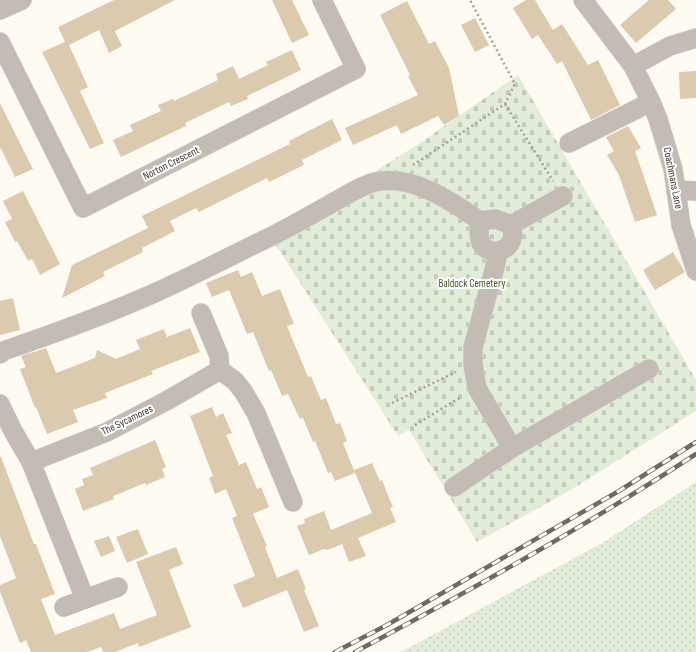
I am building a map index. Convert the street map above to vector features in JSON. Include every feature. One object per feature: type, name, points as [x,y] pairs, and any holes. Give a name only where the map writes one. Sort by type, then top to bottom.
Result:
[{"type":"street","points":[[0,10],[22,0]]},
{"type":"street","name":"Norton Crescent","points":[[0,42],[83,208],[356,69],[322,0]]},
{"type":"street","name":"Coachmans Lane","points":[[583,0],[633,66],[651,102],[658,119],[673,169],[681,224],[696,271]]},
{"type":"street","points":[[633,66],[670,46],[696,38]]},
{"type":"street","points":[[569,143],[651,102]]},
{"type":"street","points":[[0,354],[3,351],[69,328],[151,294],[288,229],[358,189],[375,182],[388,181],[407,183],[444,197],[480,221],[496,219],[508,223],[511,225],[514,233],[513,238],[506,249],[498,252],[487,249],[482,245],[479,232],[480,221]]},
{"type":"street","points":[[676,190],[696,191]]},
{"type":"street","points":[[511,225],[562,196]]},
{"type":"street","points":[[498,252],[473,347],[473,364],[477,388],[512,448]]},
{"type":"street","points":[[201,313],[219,356],[220,370],[235,381],[243,391],[256,413],[293,502]]},
{"type":"street","points":[[454,487],[512,448],[649,369]]},
{"type":"street","name":"The Sycamores","points":[[31,462],[106,432],[168,400],[220,370]]},
{"type":"street","points":[[0,404],[13,431],[31,462],[85,599]]},
{"type":"street","points":[[64,607],[118,587]]},
{"type":"path","points":[[388,181],[505,104],[515,84],[470,0]]},
{"type":"path","points":[[505,104],[562,196]]},
{"type":"path","points":[[392,403],[473,364]]},
{"type":"path","points":[[415,425],[477,388]]},
{"type":"green space","name":"Baldock Cemetery","points":[[518,75],[696,380],[696,411],[569,491],[477,542],[409,430],[398,436],[269,234],[357,183],[417,145]]},
{"type":"green space","points":[[696,482],[696,652],[401,652],[604,542]]},
{"type":"building","points":[[114,0],[175,0],[115,31],[122,46],[109,53],[99,30],[69,45],[88,87],[80,91],[104,143],[90,149],[42,52],[65,42],[58,27]]},
{"type":"building","points":[[272,0],[292,0],[309,35],[292,43]]},
{"type":"building","points":[[526,0],[535,0],[553,30],[562,24],[588,65],[598,60],[620,105],[591,120],[562,61],[557,64],[538,35],[532,39],[513,8]]},
{"type":"building","points":[[649,0],[668,0],[676,9],[636,43],[620,25]]},
{"type":"building","points":[[407,1],[429,44],[435,41],[449,68],[459,116],[444,125],[438,116],[401,134],[397,125],[353,145],[345,128],[418,95],[408,76],[410,75],[380,15]]},
{"type":"building","points":[[475,18],[489,45],[475,52],[461,25]]},
{"type":"building","points":[[292,50],[301,70],[247,96],[248,99],[231,106],[229,102],[185,123],[186,126],[121,157],[113,140],[133,131],[130,125],[161,111],[158,105],[173,99],[174,101],[218,80],[216,74],[233,66],[239,79],[268,65],[266,62]]},
{"type":"building","points":[[696,71],[696,98],[680,99],[679,72]]},
{"type":"building","points":[[0,103],[33,169],[15,177],[0,147]]},
{"type":"building","points":[[332,119],[342,140],[302,160],[304,165],[269,182],[267,178],[199,212],[196,208],[170,221],[175,231],[142,248],[143,252],[103,272],[105,276],[62,298],[72,265],[148,228],[142,216],[290,144],[289,141]]},
{"type":"building","points":[[628,126],[641,148],[635,151],[657,215],[635,222],[619,175],[607,155],[614,151],[606,137]]},
{"type":"building","points":[[23,191],[60,264],[40,275],[32,259],[28,261],[17,241],[15,242],[5,222],[12,219],[3,201]]},
{"type":"building","points":[[673,252],[685,272],[655,290],[643,270]]},
{"type":"building","points":[[238,270],[241,277],[252,272],[262,296],[280,289],[294,324],[287,326],[308,377],[311,376],[321,400],[326,398],[336,424],[340,423],[347,441],[343,443],[355,473],[335,481],[331,472],[328,473],[315,441],[313,442],[303,418],[300,419],[288,394],[282,396],[271,370],[269,371],[253,332],[247,334],[229,290],[212,297],[206,283]]},
{"type":"building","points":[[13,298],[20,330],[0,335],[0,301]]},
{"type":"building","points":[[190,328],[200,352],[151,371],[153,374],[105,393],[107,398],[73,410],[78,422],[47,434],[20,369],[26,367],[21,356],[46,348],[56,373],[95,358],[97,350],[116,359],[140,349],[136,340],[164,329],[167,337]]},
{"type":"building","points":[[212,407],[216,417],[223,413],[232,433],[226,435],[239,465],[246,462],[257,489],[261,487],[269,507],[253,514],[267,546],[265,547],[277,578],[298,569],[306,589],[304,590],[319,626],[304,632],[287,590],[243,608],[233,585],[255,576],[232,518],[237,516],[226,489],[215,494],[209,478],[213,476],[190,416]]},
{"type":"building","points":[[155,440],[166,467],[162,469],[165,477],[146,485],[145,483],[113,496],[114,499],[83,511],[75,489],[84,485],[82,479],[93,475],[90,468]]},
{"type":"building","points":[[0,457],[55,594],[41,599],[55,635],[114,613],[120,629],[157,615],[136,562],[176,547],[183,564],[169,570],[191,627],[139,647],[138,643],[115,652],[103,652],[101,647],[87,652],[31,652],[26,640],[20,643],[0,592],[0,585],[16,578],[0,536]]},
{"type":"building","points":[[372,463],[380,481],[382,480],[393,507],[390,508],[396,522],[358,538],[366,556],[349,562],[342,544],[328,550],[324,549],[309,555],[297,526],[305,523],[304,519],[324,511],[331,530],[372,513],[354,470]]},
{"type":"building","points":[[138,529],[148,554],[127,563],[116,537]]},
{"type":"building","points":[[109,536],[115,551],[101,557],[94,541]]},
{"type":"railway","points":[[335,652],[387,625],[619,491],[696,442]]},
{"type":"railway","points":[[355,652],[528,557],[613,507],[696,454]]}]
